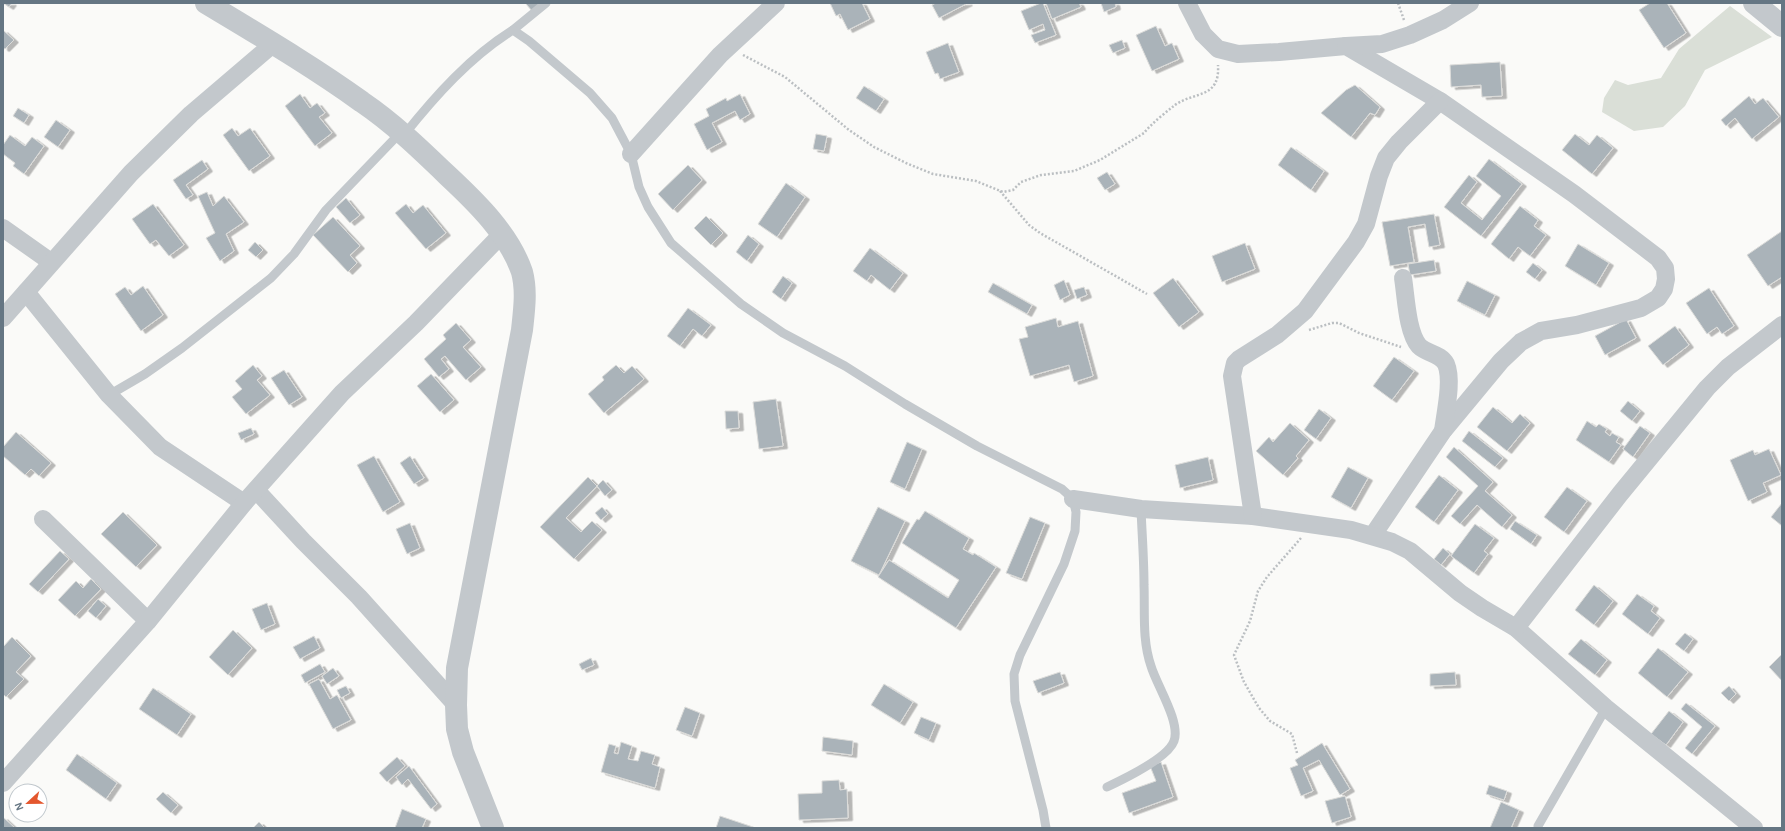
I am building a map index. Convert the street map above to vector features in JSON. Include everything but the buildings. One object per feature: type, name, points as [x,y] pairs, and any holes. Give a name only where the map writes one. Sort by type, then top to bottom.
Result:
[{"type":"street","points":[[206,3],[274,44],[363,102],[402,133],[468,194],[502,234],[522,273],[525,299],[522,330],[457,668],[457,729],[463,752],[493,828]]},
{"type":"street","points":[[631,154],[692,85],[729,47],[776,3]]},
{"type":"street","points":[[1187,3],[1203,34],[1218,49],[1238,54],[1382,44],[1410,35],[1443,20],[1470,3]]},
{"type":"street","points":[[1754,3],[1782,26]]},
{"type":"street","points":[[3,318],[131,173],[191,114],[274,44]]},
{"type":"street","points":[[1346,46],[1440,101],[1574,194],[1658,258],[1665,268],[1666,279],[1664,289],[1658,298],[1641,308],[1577,325],[1541,331],[1521,342],[1501,361],[1443,431],[1373,535]]},
{"type":"street","points":[[1253,516],[1232,376],[1235,363],[1277,335],[1305,311],[1356,242],[1366,224],[1379,176],[1386,158],[1398,142],[1440,101]]},
{"type":"street","points":[[3,228],[51,262]]},
{"type":"street","points":[[6,774],[148,621],[244,503],[342,393],[416,323],[502,234]]},
{"type":"street","points":[[1403,278],[1413,336],[1419,346],[1424,350],[1437,354],[1446,365],[1448,382],[1443,431]]},
{"type":"street","points":[[26,292],[109,395],[160,447],[244,503]]},
{"type":"street","points":[[1516,628],[1620,494],[1707,388],[1728,367],[1782,325]]},
{"type":"street","points":[[256,490],[303,541],[359,597],[456,705]]},
{"type":"street","points":[[1073,499],[1141,509],[1253,516],[1351,530],[1373,535],[1410,551],[1460,593],[1516,628],[1606,708],[1754,828]]},
{"type":"street","points":[[43,519],[148,621]]},
{"type":"lane","points":[[109,395],[145,374],[182,348],[271,278],[294,254],[326,210],[468,64],[495,41],[513,30],[546,3]]},
{"type":"lane","points":[[513,30],[529,41],[590,93],[612,118],[631,154],[639,187],[648,207],[671,243],[741,304],[783,333],[845,366],[905,404],[977,446],[1062,489],[1073,499],[1076,512],[1075,532],[1064,564],[1020,655],[1014,674],[1015,701],[1043,810],[1046,828]]},
{"type":"lane","points":[[1108,787],[1143,769],[1163,754],[1174,741],[1174,730],[1169,708],[1151,667],[1146,644],[1141,509]]},
{"type":"lane","points":[[1538,826],[1606,708]]},
{"type":"path","points":[[729,47],[785,77],[848,130],[874,147],[906,163],[933,174],[976,181],[1000,191],[1007,192],[1013,190],[1021,182],[1041,175],[1074,171],[1100,160],[1144,133],[1149,127],[1175,106],[1198,96],[1217,83],[1219,76],[1218,49]]},
{"type":"path","points":[[1000,191],[1029,225],[1040,233],[1147,294]]},
{"type":"path","points":[[1277,335],[1302,332],[1332,323],[1339,323],[1359,333],[1400,347],[1424,350]]},
{"type":"path","points":[[1297,753],[1292,734],[1270,721],[1259,708],[1244,682],[1234,655],[1250,621],[1258,591],[1267,577],[1312,524]]},
{"type":"shaded area","points":[[1730,6],[1772,37],[1705,70],[1685,106],[1663,127],[1634,131],[1602,112],[1604,98],[1615,80],[1628,85],[1661,78],[1679,49]]}]
